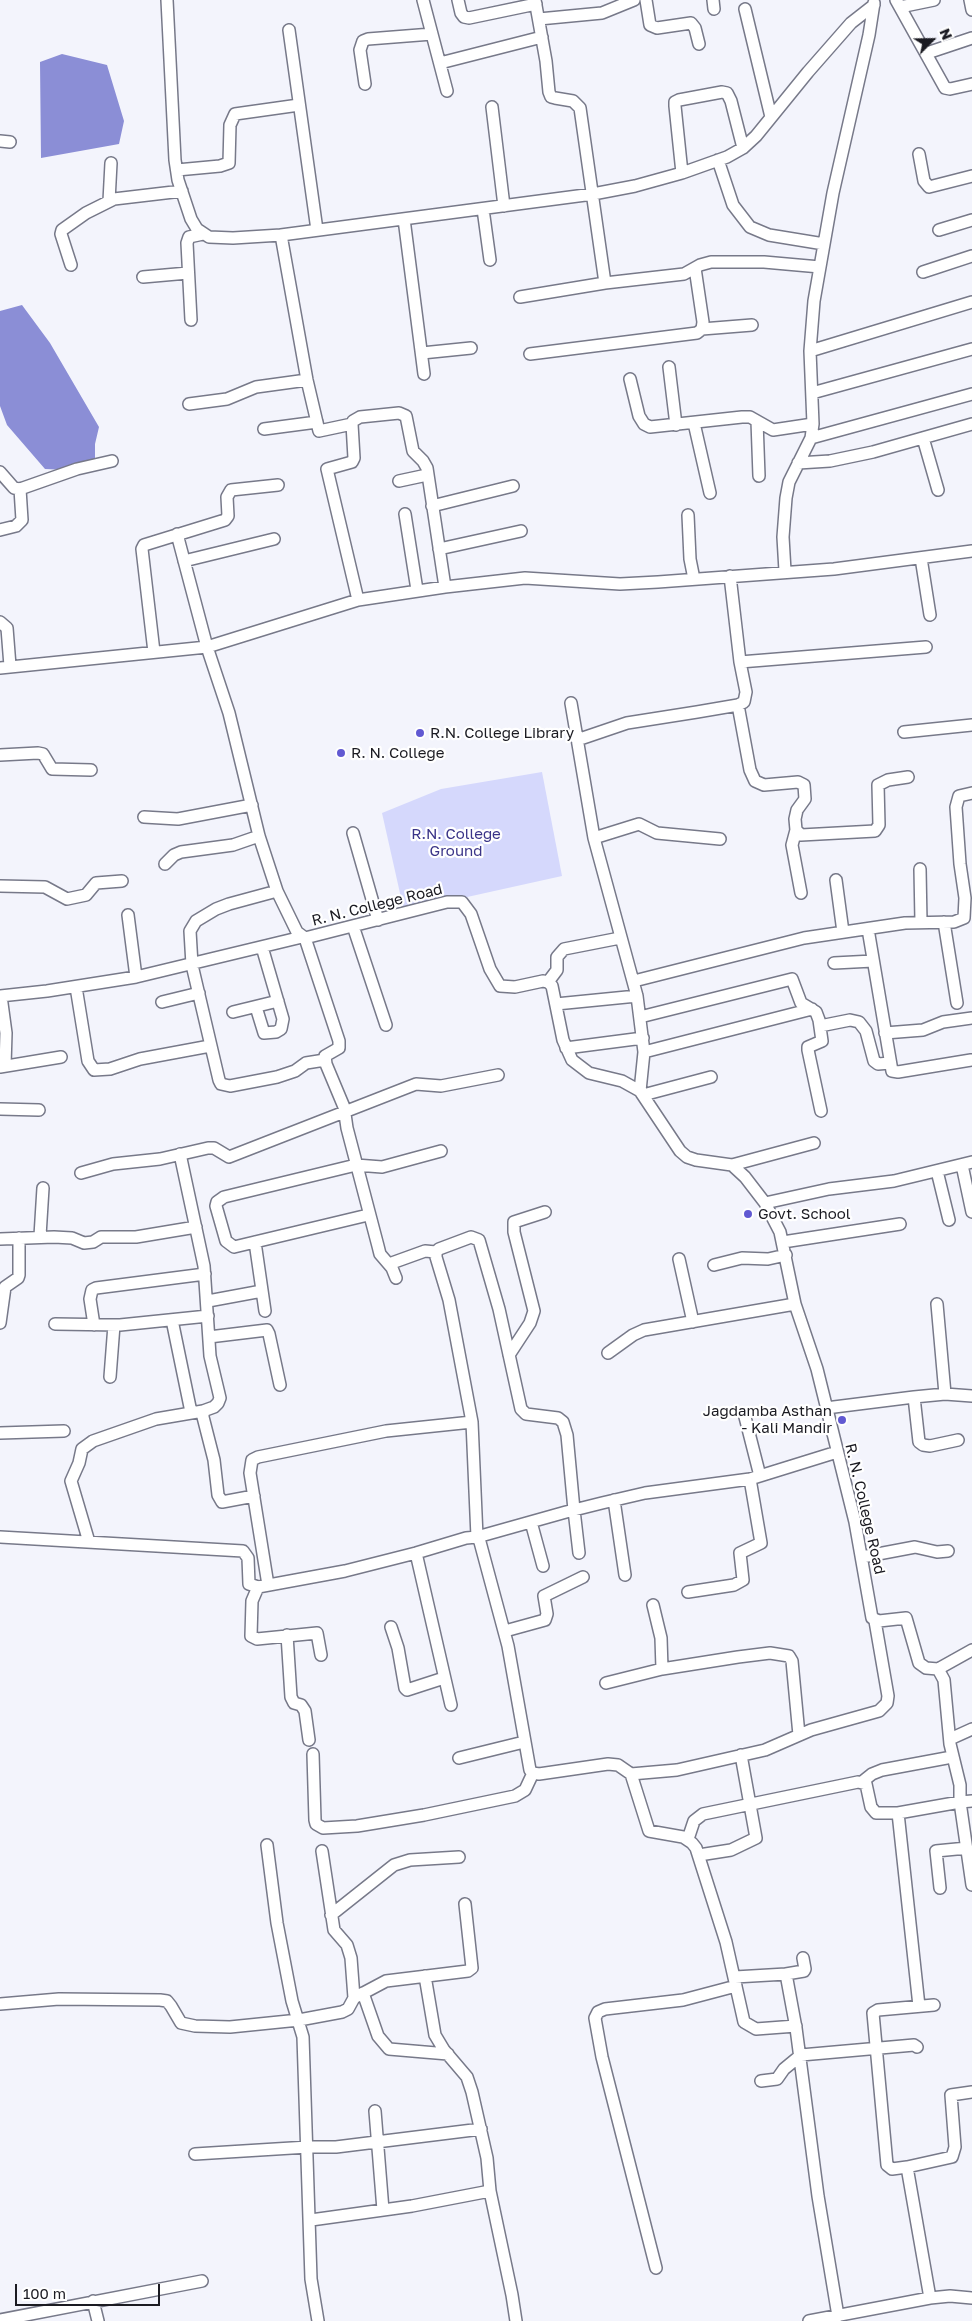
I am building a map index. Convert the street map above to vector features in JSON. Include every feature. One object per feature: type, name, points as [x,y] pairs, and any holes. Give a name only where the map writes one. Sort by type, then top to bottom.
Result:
[{"type":"street","points":[[167,0],[177,170],[182,191],[191,219],[203,234],[209,237],[233,238],[281,235],[593,194],[635,186],[682,173],[718,160],[743,148],[851,24],[874,3]]},
{"type":"street","points":[[423,0],[447,91]]},
{"type":"street","points":[[458,0],[461,13],[464,17],[469,18],[536,2],[551,96],[574,101],[580,108],[605,283]]},
{"type":"street","points":[[539,19],[602,13],[634,0]]},
{"type":"street","points":[[646,0],[650,25],[657,28],[691,23],[695,28],[699,44]]},
{"type":"street","points":[[934,0],[898,3],[945,88],[950,89],[972,84]]},
{"type":"street","points":[[970,0],[972,10]]},
{"type":"street","points":[[785,571],[783,537],[786,498],[798,462],[811,438],[813,424],[810,351],[814,301],[832,194],[874,3]]},
{"type":"street","points":[[745,9],[771,116]]},
{"type":"street","points":[[290,30],[317,230]]},
{"type":"street","points":[[365,84],[360,50],[363,41],[432,34]]},
{"type":"street","points":[[440,63],[542,37]]},
{"type":"street","points":[[926,53],[972,38]]},
{"type":"street","points":[[682,173],[675,106],[675,102],[679,100],[727,93],[743,148]]},
{"type":"street","points":[[177,170],[220,166],[229,163],[230,125],[235,114],[299,105]]},
{"type":"street","points":[[492,107],[504,206]]},
{"type":"street","points":[[919,154],[924,181],[929,187],[972,176]]},
{"type":"street","points":[[718,160],[733,205],[750,227],[769,235],[824,244]]},
{"type":"street","points":[[109,201],[111,163]]},
{"type":"street","points":[[71,265],[61,234],[62,230],[109,201],[182,191]]},
{"type":"street","points":[[483,209],[490,260]]},
{"type":"street","points":[[404,219],[424,374]]},
{"type":"street","points":[[939,230],[972,220]]},
{"type":"street","points":[[191,320],[187,240],[193,235],[203,234]]},
{"type":"street","points":[[281,235],[307,380],[319,431],[352,424],[353,421],[360,417],[403,413],[408,421],[413,451],[426,464],[445,587]]},
{"type":"street","points":[[923,272],[972,256]]},
{"type":"street","points":[[520,297],[605,283],[684,274],[711,262],[764,262],[820,267]]},
{"type":"street","points":[[695,268],[702,307],[702,329]]},
{"type":"street","points":[[143,277],[188,273]]},
{"type":"street","points":[[810,351],[972,302]]},
{"type":"street","points":[[530,354],[691,334],[702,329],[752,325]]},
{"type":"street","points":[[422,353],[471,348]]},
{"type":"street","points":[[812,392],[972,350]]},
{"type":"street","points":[[669,367],[676,425]]},
{"type":"street","points":[[630,379],[639,416],[644,424],[659,428],[742,417],[750,417],[773,430],[813,424]]},
{"type":"street","points":[[189,404],[227,399],[256,387],[307,380]]},
{"type":"street","points":[[811,438],[972,394]]},
{"type":"street","points":[[757,421],[759,476]]},
{"type":"street","points":[[264,429],[316,422]]},
{"type":"street","points":[[694,423],[710,493]]},
{"type":"street","points":[[352,424],[354,458],[352,462],[327,469],[358,600]]},
{"type":"street","points":[[798,462],[830,461],[972,424]]},
{"type":"street","points":[[924,438],[938,490]]},
{"type":"street","points":[[0,472],[14,488],[20,489],[77,469],[112,461]]},
{"type":"street","points":[[399,481],[428,475]]},
{"type":"street","points":[[154,652],[142,549],[144,545],[225,520],[228,516],[227,497],[231,490],[278,485]]},
{"type":"street","points":[[432,506],[513,486]]},
{"type":"street","points":[[0,530],[16,526],[22,520],[20,489]]},
{"type":"street","points":[[405,514],[418,590]]},
{"type":"street","points":[[688,515],[689,551],[694,579]]},
{"type":"street","points":[[439,549],[521,531]]},
{"type":"street","name":"R. N. College Road","points":[[176,534],[207,647],[230,713],[259,836],[277,891],[293,926],[304,937],[447,902],[462,902],[471,914],[490,969],[500,986],[508,988],[548,982]]},
{"type":"street","points":[[184,561],[274,539]]},
{"type":"street","points":[[0,622],[7,628],[5,667],[207,647],[358,600],[418,590],[525,578],[620,584],[694,579],[834,569],[972,551]]},
{"type":"street","points":[[921,558],[930,615]]},
{"type":"street","points":[[577,740],[627,723],[738,705],[744,702],[746,698],[730,576]]},
{"type":"street","points":[[740,662],[926,647]]},
{"type":"street","points":[[571,704],[594,838],[637,996],[644,1052],[641,1093]]},
{"type":"street","points":[[738,705],[750,770],[755,781],[764,785],[798,782],[804,785],[806,796],[795,814],[796,830],[792,845],[801,893]]},
{"type":"street","points":[[904,732],[972,725]]},
{"type":"street","points":[[0,755],[38,753],[43,754],[52,768],[91,770]]},
{"type":"street","points":[[796,830],[805,836],[875,831],[878,825],[878,785],[888,780],[908,777]]},
{"type":"street","points":[[634,981],[792,940],[921,922],[954,922],[968,918],[960,864],[956,807],[959,796],[972,792]]},
{"type":"street","points":[[144,817],[178,819],[252,805]]},
{"type":"street","points":[[594,838],[639,824],[657,833],[720,839]]},
{"type":"street","points":[[353,833],[378,920]]},
{"type":"street","points":[[165,864],[174,855],[181,852],[233,845],[259,836]]},
{"type":"street","points":[[920,869],[921,922]]},
{"type":"street","points":[[836,880],[844,932]]},
{"type":"street","points":[[0,886],[45,887],[66,899],[86,895],[96,883],[122,881]]},
{"type":"street","points":[[277,891],[228,904],[210,912],[192,925],[189,935],[192,965],[219,1080],[225,1086],[277,1076],[295,1071],[306,1063],[325,1060]]},
{"type":"street","points":[[128,915],[136,977]]},
{"type":"street","points":[[944,922],[957,1003]]},
{"type":"street","points":[[353,926],[386,1024]]},
{"type":"street","points":[[868,929],[890,1063],[894,1073],[971,1060]]},
{"type":"street","points":[[61,1058],[3,1067],[6,1034],[0,996],[76,987],[136,977],[304,937],[339,1041],[339,1048],[326,1054],[325,1060],[345,1113],[346,1128],[380,1254],[389,1264],[396,1278]]},
{"type":"street","points":[[620,938],[564,949],[557,957],[557,970],[548,982],[554,992],[566,1048],[572,1060],[589,1073],[631,1085],[641,1093],[674,1142],[688,1157],[732,1166],[814,1143]]},
{"type":"street","points":[[256,1007],[264,1033],[276,1032],[283,1024],[262,947]]},
{"type":"street","points":[[834,963],[873,961]]},
{"type":"street","points":[[640,1017],[789,979],[795,983],[801,1003],[812,1008],[818,1015],[822,1041],[808,1047],[808,1050],[821,1111]]},
{"type":"street","points":[[76,987],[88,1061],[94,1070],[110,1069],[140,1059],[210,1046]]},
{"type":"street","points":[[162,1002],[199,992]]},
{"type":"street","points":[[556,1004],[637,996]]},
{"type":"street","points":[[233,1012],[278,1001]]},
{"type":"street","points":[[644,1052],[812,1008]]},
{"type":"street","points":[[885,1033],[922,1030],[943,1022],[972,1018]]},
{"type":"street","points":[[820,1026],[850,1020],[859,1022],[866,1031],[874,1061],[878,1064],[890,1063]]},
{"type":"street","points":[[566,1048],[643,1038]]},
{"type":"street","points":[[80,1173],[113,1164],[148,1161],[214,1148],[229,1157],[235,1156],[275,1138],[345,1113],[416,1084],[441,1086],[498,1075]]},
{"type":"street","points":[[641,1093],[711,1077]]},
{"type":"street","points":[[0,1110],[39,1110]]},
{"type":"street","points":[[368,1215],[239,1247],[229,1245],[216,1206],[220,1199],[356,1165],[382,1167],[441,1151]]},
{"type":"street","points":[[89,1542],[71,1481],[80,1463],[82,1449],[93,1441],[156,1419],[203,1411],[214,1407],[220,1398],[209,1337],[205,1274],[180,1154]]},
{"type":"street","points":[[765,1203],[829,1190],[894,1181],[967,1164],[972,1212]]},
{"type":"street","name":"R. N. College Road","points":[[732,1166],[745,1177],[765,1203],[777,1224],[783,1242],[795,1304],[810,1344],[847,1488],[862,1557],[872,1618],[875,1621],[883,1660],[887,1703],[878,1711],[799,1734]]},
{"type":"street","points":[[936,1171],[949,1220]]},
{"type":"street","points":[[40,1236],[43,1188]]},
{"type":"street","points":[[509,1355],[530,1323],[534,1311],[514,1232],[514,1222],[545,1212]]},
{"type":"street","points":[[783,1242],[900,1224]]},
{"type":"street","points":[[0,1239],[40,1236],[72,1238],[84,1243],[93,1242],[101,1238],[136,1237],[196,1227]]},
{"type":"street","points":[[0,1323],[6,1284],[18,1278],[19,1275],[19,1238]]},
{"type":"street","points":[[389,1264],[425,1251],[436,1252],[471,1238],[479,1240],[499,1309],[521,1409],[526,1414],[558,1418],[564,1422],[567,1428],[579,1553]]},
{"type":"street","points":[[255,1242],[265,1311]]},
{"type":"street","points":[[436,1252],[458,1345],[472,1422],[477,1537],[505,1631],[527,1762],[533,1773]]},
{"type":"street","points":[[714,1266],[742,1258],[768,1259],[786,1255]]},
{"type":"street","points":[[679,1259],[693,1322]]},
{"type":"street","points":[[94,1325],[90,1299],[92,1290],[96,1288],[205,1274]]},
{"type":"street","points":[[208,1301],[262,1291]]},
{"type":"street","points":[[608,1353],[638,1332],[795,1304]]},
{"type":"street","points":[[937,1304],[945,1394]]},
{"type":"street","points":[[55,1324],[114,1325],[208,1316]]},
{"type":"street","points":[[172,1320],[191,1412]]},
{"type":"street","points":[[110,1377],[114,1325]]},
{"type":"street","points":[[209,1337],[267,1330],[280,1385]]},
{"type":"street","points":[[826,1408],[945,1394],[972,1396]]},
{"type":"street","points":[[914,1397],[919,1442],[930,1446],[958,1440]]},
{"type":"street","points":[[203,1411],[214,1460],[220,1499],[222,1502],[227,1502],[254,1496]]},
{"type":"street","points":[[688,1592],[734,1585],[743,1580],[740,1553],[761,1543],[755,1478],[745,1417]]},
{"type":"street","points":[[321,1654],[317,1633],[257,1639],[251,1636],[252,1601],[263,1586],[250,1465],[252,1460],[258,1457],[386,1431],[472,1422]]},
{"type":"street","points":[[0,1433],[64,1431]]},
{"type":"street","points":[[0,1537],[243,1550],[248,1558],[249,1584],[263,1586],[323,1576],[645,1493],[755,1478],[837,1452]]},
{"type":"street","points":[[614,1500],[625,1575]]},
{"type":"street","points":[[531,1522],[543,1566]]},
{"type":"street","points":[[862,1557],[915,1547],[936,1552],[948,1551]]},
{"type":"street","points":[[416,1553],[451,1704]]},
{"type":"street","points":[[505,1631],[545,1620],[547,1618],[544,1596],[583,1577]]},
{"type":"street","points":[[653,1605],[661,1638],[662,1669]]},
{"type":"street","points":[[875,1621],[906,1618],[919,1663],[926,1668],[938,1669],[972,1650]]},
{"type":"street","points":[[391,1627],[407,1690],[444,1678]]},
{"type":"street","points":[[287,1635],[291,1697],[294,1703],[301,1705],[306,1711],[309,1740]]},
{"type":"street","points":[[533,1773],[608,1764],[618,1765],[632,1774],[677,1770],[770,1748],[799,1734],[792,1661],[788,1656],[766,1654],[662,1669],[606,1683]]},
{"type":"street","points":[[938,1669],[945,1688],[952,1757],[960,1785],[960,1802],[972,1885]]},
{"type":"street","points":[[950,1739],[972,1728]]},
{"type":"street","points":[[459,1758],[524,1742]]},
{"type":"street","points":[[313,1754],[315,1820],[319,1827],[323,1828],[357,1826],[424,1815],[515,1796],[525,1790],[533,1773]]},
{"type":"street","points":[[698,1855],[731,1850],[757,1836],[749,1804],[741,1755]]},
{"type":"street","points":[[688,1839],[694,1821],[700,1815],[862,1782],[872,1774],[882,1770],[952,1757]]},
{"type":"street","points":[[632,1774],[650,1831],[688,1839],[696,1848],[726,1942],[744,2022],[748,2026],[763,2030],[796,2026]]},
{"type":"street","points":[[862,1782],[866,1784],[873,1810],[876,1813],[898,1813],[972,1801]]},
{"type":"street","points":[[898,1813],[919,2006]]},
{"type":"street","points":[[268,1845],[277,1923],[292,2001],[303,2037],[312,2278],[318,2321]]},
{"type":"street","points":[[940,1888],[936,1851],[967,1848]]},
{"type":"street","points":[[322,1851],[334,1930],[350,1952],[359,1996],[378,2036],[389,2049],[448,2054]]},
{"type":"street","points":[[331,1915],[394,1865],[410,1860],[458,1857]]},
{"type":"street","points":[[0,2004],[58,1999],[160,2000],[167,2001],[181,2023],[188,2025],[242,2026],[299,2020],[342,2012],[348,2009],[359,1996],[386,1981],[468,1971],[472,1968],[465,1904]]},
{"type":"street","points":[[656,2268],[602,2057],[595,2018],[598,2012],[605,2009],[683,2000],[735,1982],[805,1970],[803,1958]]},
{"type":"street","points":[[786,1974],[801,2055],[818,2196],[838,2316]]},
{"type":"street","points":[[426,1976],[436,2035],[448,2054],[467,2077],[481,2129],[490,2191],[516,2321]]},
{"type":"street","points":[[934,2005],[875,2011],[873,2013],[887,2165],[892,2169],[952,2158],[955,2147],[951,2095],[972,2092]]},
{"type":"street","points":[[761,2081],[776,2079],[784,2069],[801,2055],[914,2044],[917,2047]]},
{"type":"street","points":[[375,2111],[384,2210]]},
{"type":"street","points":[[194,2154],[336,2147],[481,2129]]},
{"type":"street","points":[[907,2167],[930,2298]]},
{"type":"street","points":[[311,2220],[384,2210],[490,2191]]},
{"type":"street","points":[[0,2320],[202,2281]]},
{"type":"street","points":[[809,2321],[930,2298],[950,2296],[972,2298]]},
{"type":"street","points":[[93,2301],[98,2321]]},
{"type":"green space","name":"R.N. College Ground","points":[[542,772],[562,876],[404,911],[382,813],[441,789]]},
{"type":"water","points":[[62,54],[107,65],[124,121],[119,144],[41,158],[40,62]]},
{"type":"water","points":[[22,305],[50,343],[99,427],[95,444],[95,460],[67,470],[45,469],[7,425],[0,406],[0,311]]},
{"type":"place","name":"R.N. College Library","points":[[420,733]]},
{"type":"place","name":"R. N. College","points":[[341,753]]},
{"type":"place","name":"Govt. School","points":[[748,1214]]},
{"type":"place","name":"Jagdamba Asthan - Kali Mandir","points":[[842,1420]]}]
